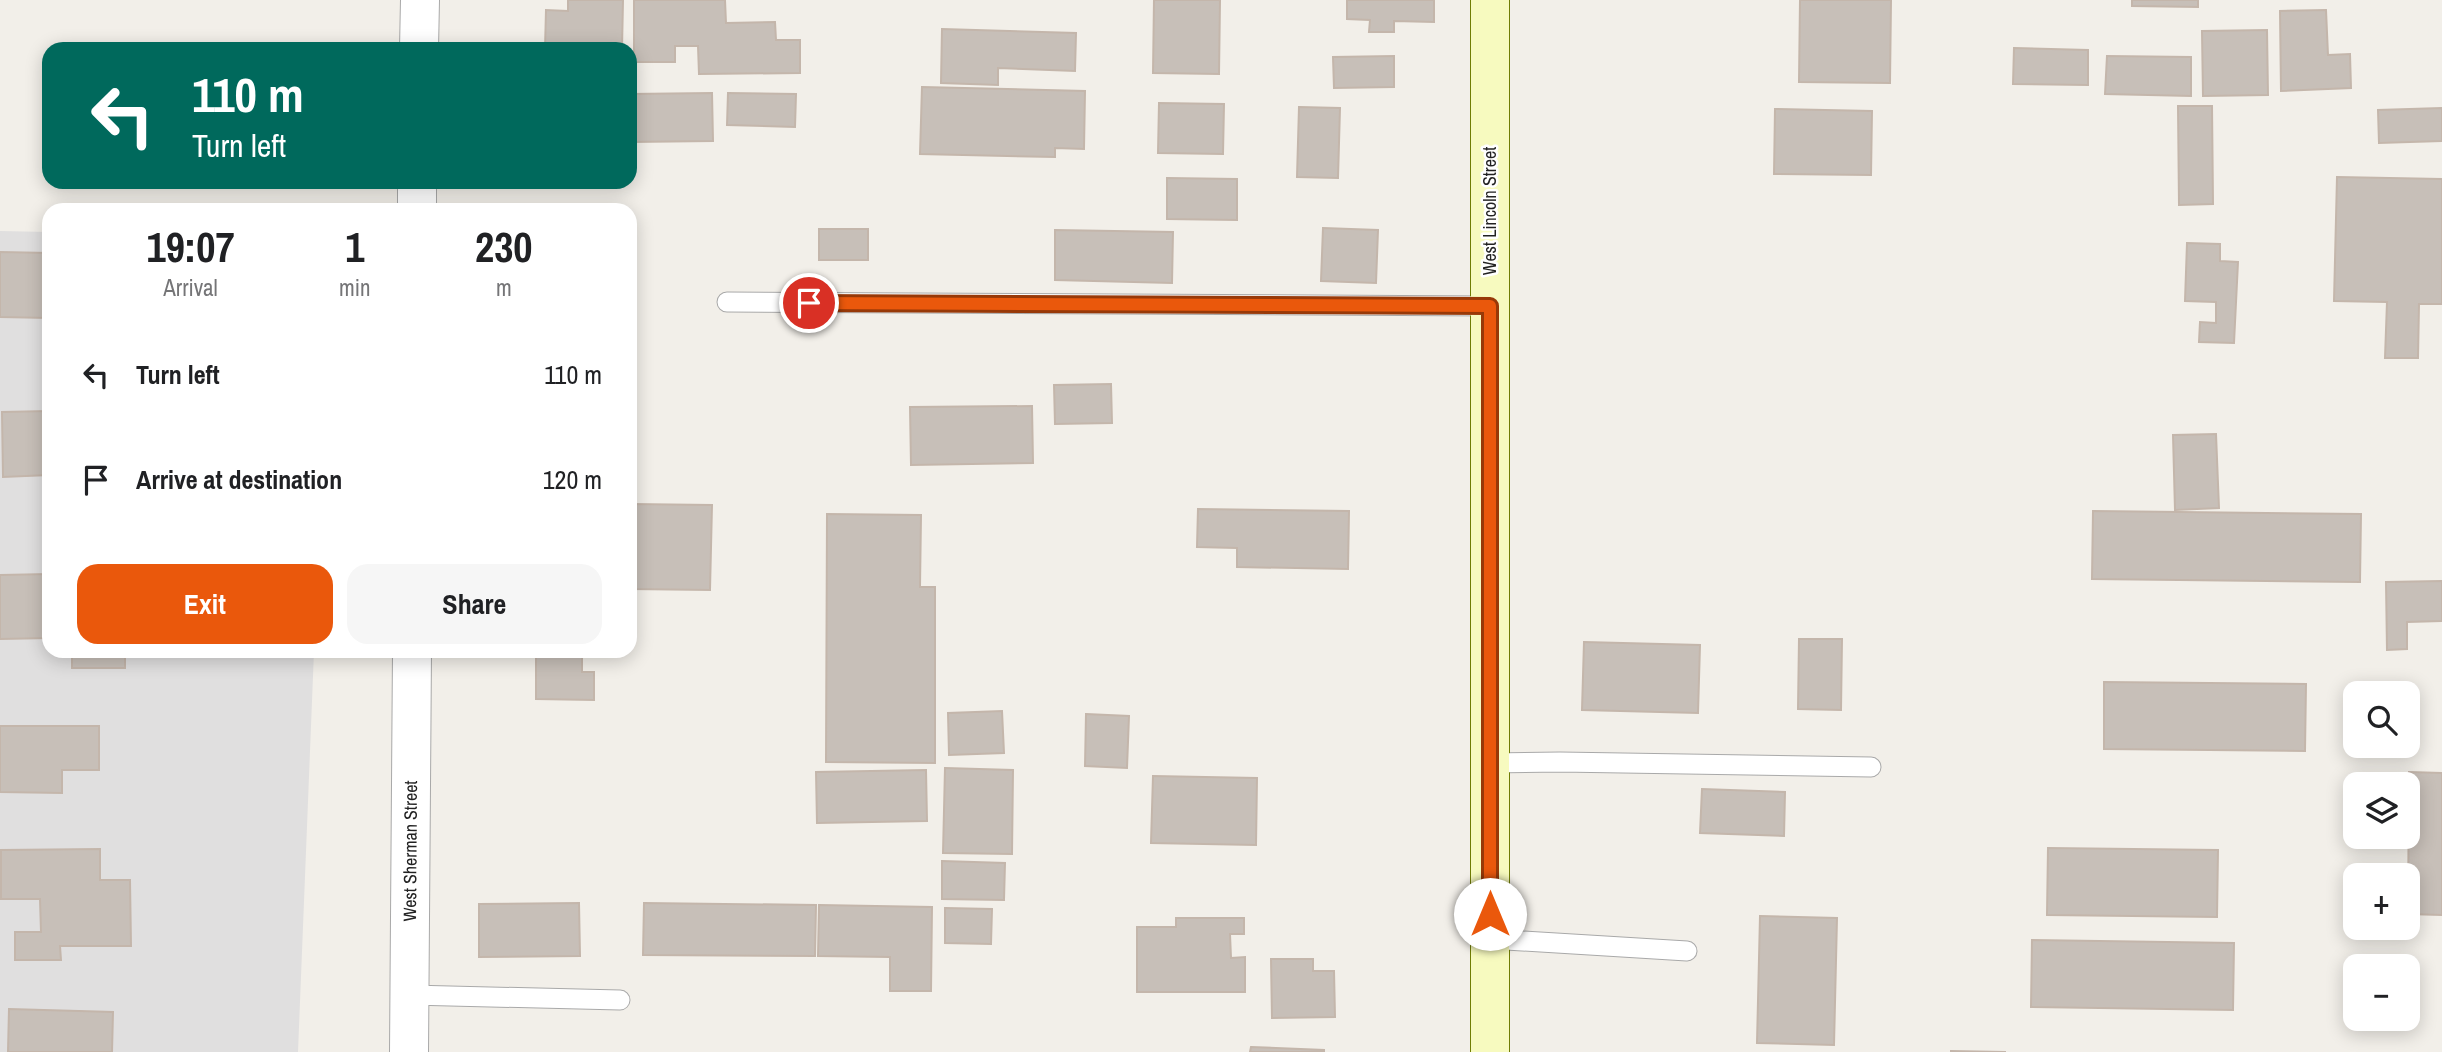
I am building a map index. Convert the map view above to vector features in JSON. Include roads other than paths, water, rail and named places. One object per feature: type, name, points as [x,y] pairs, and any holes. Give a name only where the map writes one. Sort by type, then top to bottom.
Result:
[{"type":"street","points":[[419,42],[420,0]]},
{"type":"street","name":"West Lincoln Street","points":[[1490,0],[1490,1052]]},
{"type":"street","name":"West Sherman Street","points":[[409,1052],[412,658]]},
{"type":"lane","points":[[727,302],[1490,306]]},
{"type":"lane","points":[[1490,763],[1871,767]]},
{"type":"lane","points":[[1490,939],[1687,951]]},
{"type":"lane","points":[[410,995],[620,1000]]}]
